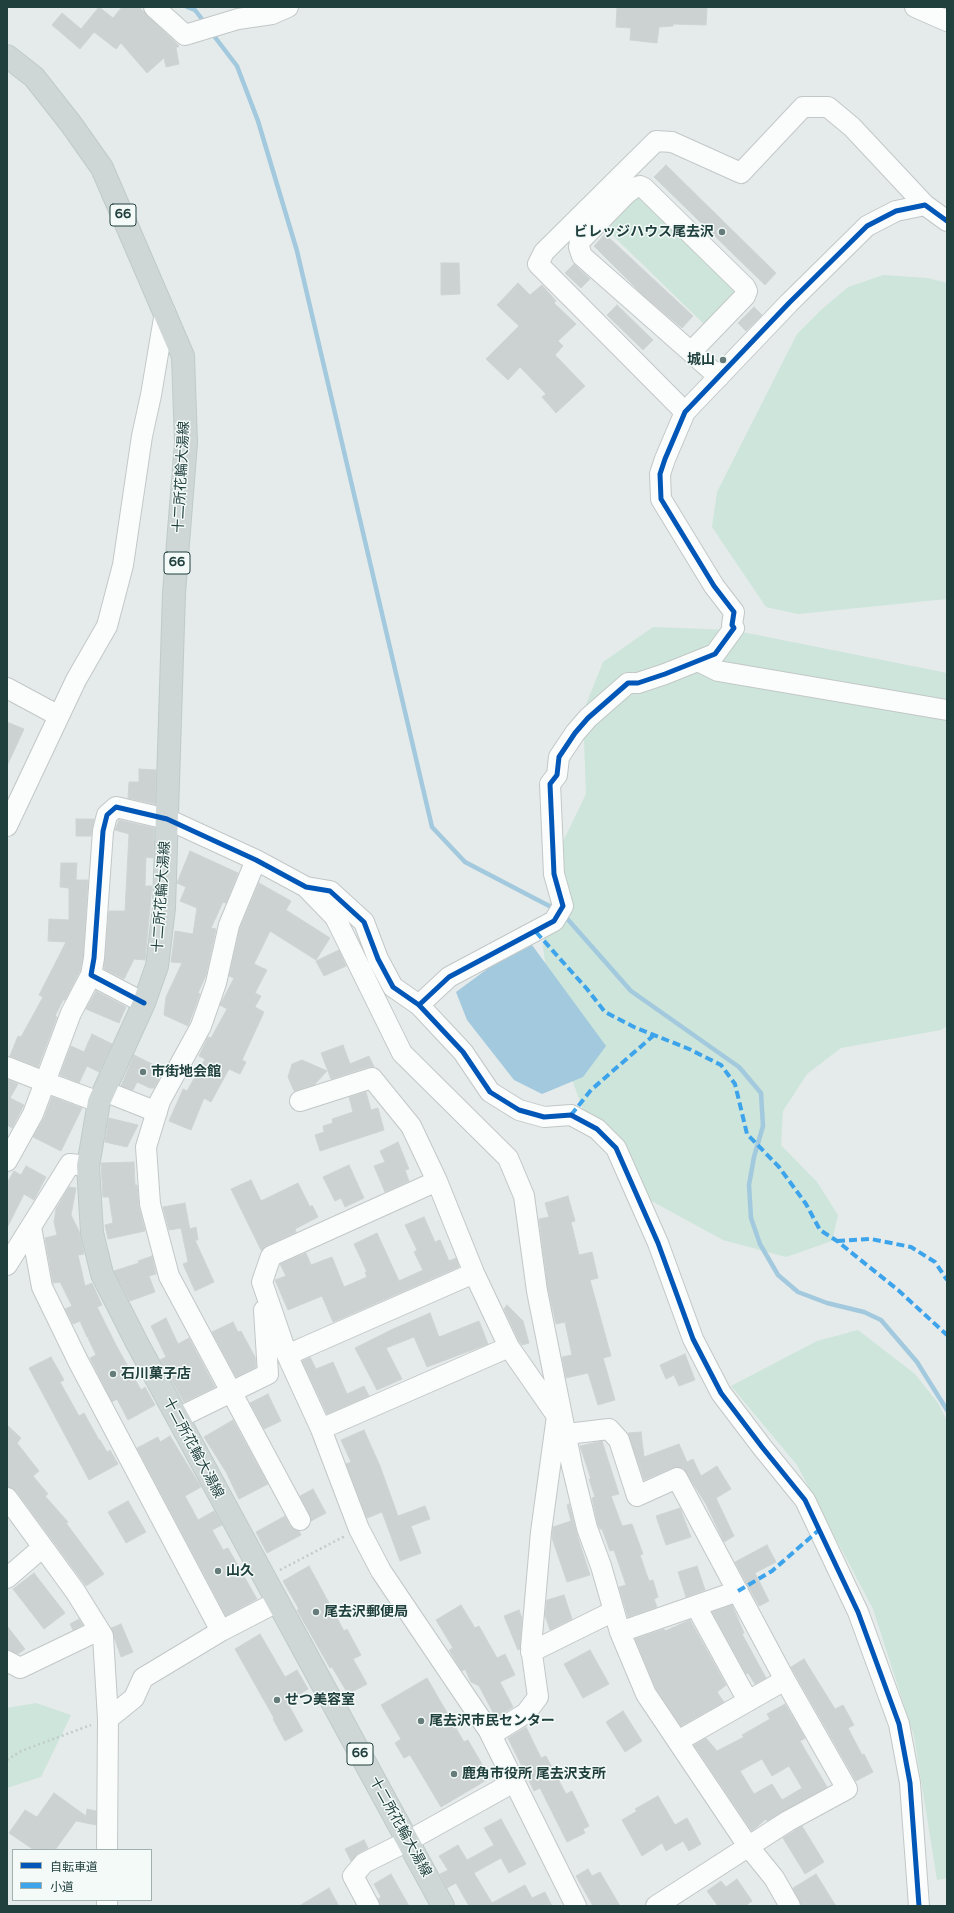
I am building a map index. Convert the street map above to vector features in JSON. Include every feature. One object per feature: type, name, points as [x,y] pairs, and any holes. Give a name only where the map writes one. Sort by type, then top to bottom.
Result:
[{"type":"main road","name":"十二所花輪大湯線","points":[[7,56],[34,77],[71,124],[102,168],[183,356],[186,443],[174,593],[164,908],[157,966],[144,1003],[102,1097],[88,1166],[92,1233],[102,1274],[264,1578],[443,1906]]},
{"type":"street","points":[[154,7],[185,34],[238,19],[272,14],[288,7]]},
{"type":"street","points":[[915,7],[947,21]]},
{"type":"street","points":[[685,412],[538,264],[544,252],[656,141],[672,142],[741,173],[803,107],[828,107],[852,126],[925,205],[947,221]]},
{"type":"street","points":[[690,352],[745,296],[748,291],[746,287],[672,215],[644,188],[640,186],[634,188],[628,193],[580,241],[579,247],[582,256],[690,352],[719,377]]},
{"type":"street","points":[[419,1005],[449,978],[554,921],[563,906],[554,874],[550,784],[558,775],[559,757],[575,733],[588,718],[628,683],[638,683],[665,674],[715,654],[734,628],[732,625],[734,612],[714,586],[661,499],[660,474],[685,412],[789,303],[867,226],[896,212],[925,205]]},
{"type":"street","points":[[7,826],[76,680],[107,626],[123,564],[142,436],[151,395],[165,312]]},
{"type":"street","points":[[698,661],[718,671],[947,710]]},
{"type":"street","points":[[7,688],[59,716]]},
{"type":"street","points":[[7,1161],[33,1114],[71,1013],[91,975],[94,958],[103,831],[107,815],[116,807],[167,819],[256,860],[306,887],[330,892],[364,922],[378,959],[393,987],[419,1005],[463,1052],[490,1092],[519,1110],[544,1117],[572,1115],[598,1129],[616,1148],[658,1244],[693,1339],[721,1393],[805,1500],[858,1612],[899,1724],[910,1783],[919,1906]]},
{"type":"street","points":[[256,860],[229,925],[216,983],[201,1026],[160,1101],[146,1147],[150,1204],[169,1276],[300,1520]]},
{"type":"street","points":[[306,887],[335,917],[402,1053],[508,1158],[524,1196],[537,1291],[572,1466],[587,1528],[601,1566],[620,1632],[646,1694],[748,1846],[774,1878],[790,1906]]},
{"type":"street","points":[[91,975],[144,1003]]},
{"type":"street","points":[[7,1066],[44,1082],[157,1112]]},
{"type":"street","points":[[300,1101],[372,1078],[411,1126],[437,1181],[474,1274],[509,1347],[557,1416],[566,1434]]},
{"type":"street","points":[[7,1264],[70,1164],[88,1166]]},
{"type":"street","points":[[178,1418],[268,1374],[262,1282],[271,1256],[437,1181]]},
{"type":"street","points":[[31,1227],[42,1287],[82,1368],[221,1631]]},
{"type":"street","points":[[287,1354],[474,1274]]},
{"type":"street","points":[[262,1282],[287,1354],[322,1429],[359,1529],[381,1571],[491,1735],[576,1906]]},
{"type":"street","points":[[322,1429],[509,1347]]},
{"type":"street","points":[[491,1735],[526,1713],[538,1697],[531,1652],[541,1532],[557,1416]]},
{"type":"street","points":[[566,1434],[610,1429],[619,1440],[637,1496],[677,1478],[785,1680],[847,1789],[788,1821],[656,1906]]},
{"type":"street","points":[[7,1498],[75,1591],[103,1636],[108,1719],[107,1849]]},
{"type":"street","points":[[7,1578],[43,1547]]},
{"type":"street","points":[[620,1632],[738,1592]]},
{"type":"street","points":[[108,1719],[134,1698],[143,1678],[221,1631],[277,1602]]},
{"type":"street","points":[[696,1606],[748,1701]]},
{"type":"street","points":[[531,1652],[614,1611]]},
{"type":"street","points":[[7,1661],[20,1668],[99,1630]]},
{"type":"street","points":[[678,1741],[785,1680]]},
{"type":"street","points":[[369,1906],[353,1876],[364,1863],[408,1841],[514,1782]]},
{"type":"path","points":[[264,1578],[359,1529]]},
{"type":"path","points":[[7,1760],[21,1752],[108,1719]]},
{"type":"green space","points":[[634,192],[741,288],[706,326],[602,225]]},
{"type":"green space","points":[[883,275],[928,278],[947,283],[947,599],[798,614],[766,607],[712,527],[717,492],[797,334],[821,310],[848,287]]},
{"type":"green space","points":[[653,627],[732,630],[947,673],[947,1026],[941,1030],[841,1048],[807,1074],[783,1111],[781,1145],[817,1182],[838,1215],[832,1241],[786,1257],[723,1240],[646,1198],[593,1137],[555,1033],[543,947],[556,856],[586,794],[583,712],[603,662]]},
{"type":"green space","points":[[858,1330],[915,1374],[938,1403],[947,1421],[947,1878],[937,1880],[914,1736],[873,1609],[797,1465],[731,1386],[817,1341]]},
{"type":"green space","points":[[36,1703],[71,1715],[41,1777],[7,1788],[7,1708]]},
{"type":"water","points":[[532,945],[606,1046],[583,1077],[542,1094],[514,1080],[467,1020],[456,992],[490,967]]},
{"type":"building","points":[[99,7],[113,18],[122,7],[139,7],[179,46],[176,48],[179,64],[166,67],[164,58],[147,73],[121,43],[116,49],[94,32],[80,49],[52,25],[62,13],[81,29]]},
{"type":"building","points":[[617,7],[707,7],[706,25],[673,24],[673,26],[659,27],[657,43],[630,40],[631,28],[616,27]]},
{"type":"building","name":"ビレッジハウス尾去沢","points":[[666,165],[776,273],[765,285],[654,177]]},
{"type":"building","name":"ビレッジハウス尾去沢","points":[[605,234],[693,316],[682,328],[645,297],[594,246]]},
{"type":"building","points":[[441,263],[459,263],[460,294],[441,295]]},
{"type":"building","points":[[574,264],[590,279],[581,288],[565,273]]},
{"type":"building","points":[[518,283],[530,295],[542,285],[556,301],[554,303],[576,324],[558,341],[563,346],[555,355],[585,386],[556,413],[542,397],[546,394],[520,367],[508,380],[486,359],[519,326],[497,305]]},
{"type":"building","points":[[617,305],[653,340],[643,350],[607,315]]},
{"type":"building","points":[[754,307],[762,315],[746,331],[738,323]]},
{"type":"building","points":[[7,722],[24,729],[7,766]]},
{"type":"building","points":[[139,769],[156,770],[155,804],[128,798],[129,782],[139,782]]},
{"type":"building","points":[[76,819],[94,819],[91,836],[76,836]]},
{"type":"building","points":[[119,820],[154,828],[153,858],[146,857],[145,886],[152,886],[145,960],[134,959],[124,979],[104,969],[109,911],[125,911],[129,834],[115,830]]},
{"type":"building","points":[[190,851],[238,873],[226,903],[223,902],[211,928],[216,929],[206,975],[198,993],[200,994],[188,1026],[164,1015],[166,997],[182,963],[171,962],[175,931],[193,934],[197,908],[180,901],[186,887],[177,883]]},
{"type":"building","points":[[61,863],[77,863],[76,880],[88,880],[83,957],[80,971],[55,1016],[57,1017],[38,1067],[10,1056],[18,1036],[21,1037],[43,997],[39,995],[66,942],[48,941],[49,919],[69,920],[69,888],[60,887]]},
{"type":"building","points":[[259,883],[291,901],[286,910],[330,938],[316,960],[270,931],[254,964],[267,970],[255,993],[261,996],[255,1007],[264,1012],[242,1060],[246,1062],[240,1074],[229,1069],[211,1102],[204,1098],[191,1130],[169,1121],[183,1089],[187,1091],[205,1059],[199,1056],[208,1037],[211,1038],[227,1009],[220,1005],[234,978],[229,976],[240,928]]},
{"type":"building","points":[[339,950],[346,966],[324,976],[316,961]]},
{"type":"building","points":[[96,991],[126,1007],[119,1023],[86,1009]]},
{"type":"building","points":[[92,1034],[112,1044],[99,1072],[87,1066],[79,1083],[60,1075],[71,1046],[84,1052]]},
{"type":"building","points":[[343,1045],[350,1064],[369,1056],[374,1067],[368,1067],[331,1079],[321,1053]]},
{"type":"building","name":"市街地会館","points":[[134,1055],[164,1070],[154,1088],[150,1088],[137,1082],[133,1090],[121,1086]]},
{"type":"building","points":[[302,1060],[327,1071],[314,1085],[294,1091],[288,1077],[292,1064]]},
{"type":"building","points":[[7,1079],[18,1084],[10,1098],[24,1105],[12,1128],[7,1125]]},
{"type":"building","points":[[366,1092],[371,1110],[378,1108],[384,1130],[320,1151],[315,1135],[324,1132],[323,1126],[333,1123],[332,1119],[353,1112],[349,1097]]},
{"type":"building","points":[[52,1097],[82,1108],[61,1151],[33,1137],[44,1118]]},
{"type":"building","points":[[109,1118],[138,1125],[127,1147],[105,1142]]},
{"type":"building","points":[[398,1142],[409,1169],[405,1170],[409,1181],[385,1192],[374,1166],[385,1162],[380,1151]]},
{"type":"building","points":[[134,1162],[135,1185],[137,1185],[139,1207],[145,1231],[108,1239],[105,1225],[113,1223],[109,1197],[103,1197],[101,1163]]},
{"type":"building","points":[[349,1165],[364,1198],[345,1207],[341,1198],[335,1201],[323,1177]]},
{"type":"building","points":[[26,1166],[46,1177],[34,1200],[24,1194],[7,1228],[7,1183],[14,1171],[21,1175]]},
{"type":"building","points":[[251,1180],[261,1201],[298,1183],[310,1207],[312,1205],[318,1217],[295,1229],[296,1232],[266,1246],[261,1250],[231,1189]]},
{"type":"building","points":[[69,1187],[76,1188],[71,1215],[79,1231],[84,1254],[78,1255],[85,1286],[92,1283],[102,1305],[97,1307],[116,1345],[141,1390],[145,1387],[155,1405],[128,1420],[117,1399],[112,1402],[90,1358],[96,1355],[88,1338],[90,1337],[87,1337],[80,1321],[73,1324],[65,1309],[72,1306],[60,1282],[53,1283],[45,1238],[57,1235],[54,1222],[56,1209]]},
{"type":"building","points":[[568,1196],[575,1221],[571,1222],[579,1255],[592,1252],[598,1278],[590,1280],[611,1356],[603,1358],[615,1400],[598,1405],[588,1373],[566,1378],[562,1357],[572,1355],[565,1322],[556,1324],[548,1289],[539,1219],[549,1217],[545,1203]]},
{"type":"building","points":[[185,1203],[190,1229],[196,1227],[198,1240],[195,1240],[214,1282],[195,1291],[183,1264],[188,1262],[181,1228],[169,1230],[163,1207]]},
{"type":"building","points":[[424,1217],[435,1242],[440,1240],[449,1261],[456,1258],[459,1267],[333,1322],[322,1296],[288,1310],[275,1280],[286,1276],[280,1264],[306,1253],[311,1265],[332,1257],[344,1287],[367,1277],[365,1272],[367,1272],[354,1244],[377,1233],[399,1281],[423,1270],[414,1252],[417,1250],[405,1225]]},
{"type":"building","points":[[152,1256],[156,1274],[149,1276],[155,1292],[130,1301],[114,1271],[139,1263],[138,1261]]},
{"type":"building","points":[[507,1305],[523,1321],[529,1343],[522,1345],[519,1341],[504,1309]]},
{"type":"building","points":[[430,1313],[439,1337],[479,1321],[488,1344],[427,1367],[414,1337],[386,1348],[402,1379],[377,1390],[355,1348]]},
{"type":"building","points":[[166,1318],[178,1344],[189,1338],[215,1387],[184,1402],[160,1360],[166,1357],[151,1326]]},
{"type":"building","points":[[233,1322],[238,1332],[241,1331],[255,1357],[256,1367],[236,1377],[212,1332]]},
{"type":"building","points":[[685,1354],[695,1380],[679,1386],[674,1375],[666,1379],[660,1365]]},
{"type":"building","points":[[51,1357],[64,1380],[60,1382],[79,1416],[84,1413],[107,1452],[110,1450],[118,1464],[89,1480],[29,1368]]},
{"type":"building","points":[[310,1357],[316,1369],[333,1362],[347,1394],[364,1386],[369,1396],[327,1414],[302,1361]]},
{"type":"building","points":[[268,1394],[281,1421],[264,1429],[250,1403]]},
{"type":"building","points":[[233,1420],[268,1484],[239,1499],[226,1472],[204,1437]]},
{"type":"building","points":[[7,1425],[21,1438],[17,1443],[39,1471],[33,1476],[48,1494],[45,1496],[68,1522],[66,1523],[104,1574],[86,1586],[16,1491],[7,1487]]},
{"type":"building","points":[[364,1430],[380,1466],[398,1516],[425,1506],[430,1519],[411,1526],[421,1553],[400,1561],[382,1512],[367,1518],[346,1464],[351,1462],[341,1440]]},
{"type":"building","points":[[641,1432],[644,1457],[679,1444],[687,1462],[693,1459],[701,1476],[717,1466],[731,1489],[716,1498],[734,1536],[724,1542],[706,1504],[683,1468],[672,1468],[644,1480],[628,1433]]},
{"type":"building","points":[[170,1436],[201,1487],[185,1496],[198,1520],[214,1511],[222,1525],[212,1530],[223,1550],[228,1548],[257,1599],[226,1616],[137,1448],[158,1437],[160,1442]]},
{"type":"building","points":[[602,1441],[619,1494],[611,1496],[622,1526],[632,1524],[643,1554],[640,1555],[649,1581],[653,1580],[658,1597],[654,1599],[657,1607],[628,1617],[619,1587],[626,1585],[614,1550],[610,1551],[602,1529],[600,1529],[598,1525],[592,1498],[595,1497],[589,1479],[591,1479],[580,1446]]},
{"type":"building","points":[[313,1489],[326,1513],[311,1521],[300,1496]]},
{"type":"building","points":[[128,1501],[146,1532],[126,1543],[108,1512]]},
{"type":"building","points":[[569,1504],[590,1575],[567,1582],[552,1538],[553,1527],[571,1521],[567,1505]]},
{"type":"building","points":[[680,1508],[691,1537],[666,1545],[656,1516]]},
{"type":"building","points":[[285,1516],[290,1526],[299,1531],[301,1535],[267,1553],[256,1532]]},
{"type":"building","points":[[767,1545],[776,1562],[755,1573],[769,1601],[759,1606],[735,1562]]},
{"type":"building","points":[[309,1566],[344,1631],[347,1629],[361,1655],[353,1659],[367,1684],[348,1694],[332,1667],[330,1668],[297,1610],[299,1609],[283,1581]]},
{"type":"building","points":[[697,1566],[705,1590],[686,1597],[678,1572]]},
{"type":"building","points":[[34,1573],[65,1613],[44,1629],[13,1589]]},
{"type":"building","points":[[564,1595],[572,1619],[550,1630],[545,1615],[547,1600]]},
{"type":"building","points":[[461,1605],[475,1628],[479,1626],[497,1658],[505,1654],[515,1675],[500,1682],[513,1707],[496,1718],[479,1686],[471,1682],[465,1669],[462,1671],[449,1650],[453,1648],[436,1620]]},
{"type":"building","points":[[732,1605],[744,1633],[742,1634],[766,1678],[755,1684],[748,1673],[746,1674],[712,1612]]},
{"type":"building","points":[[519,1610],[522,1618],[520,1649],[518,1650],[504,1616]]},
{"type":"building","points":[[79,1619],[83,1625],[73,1630],[70,1624]]},
{"type":"building","points":[[690,1620],[726,1685],[717,1692],[724,1702],[681,1726],[656,1689],[635,1639],[664,1629],[665,1631]]},
{"type":"building","points":[[121,1624],[133,1652],[121,1657],[111,1628]]},
{"type":"building","points":[[7,1626],[25,1649],[18,1654],[7,1650]]},
{"type":"building","points":[[260,1634],[285,1677],[297,1670],[308,1689],[287,1702],[303,1731],[285,1741],[273,1719],[274,1718],[235,1649]]},
{"type":"building","points":[[590,1650],[609,1684],[583,1698],[564,1664]]},
{"type":"building","points":[[804,1659],[835,1709],[843,1705],[854,1725],[848,1728],[873,1772],[856,1781],[791,1667]]},
{"type":"building","points":[[427,1678],[464,1742],[468,1740],[490,1778],[441,1807],[410,1755],[404,1758],[395,1743],[401,1739],[381,1705]]},
{"type":"building","points":[[785,1704],[805,1738],[800,1741],[827,1787],[767,1821],[766,1819],[752,1831],[694,1745],[706,1738],[717,1751],[744,1737],[742,1735],[770,1719],[767,1714]],"holes":[[[762,1759],[772,1776],[789,1766],[802,1788],[782,1800],[772,1784],[754,1794],[740,1771]]]},
{"type":"building","points":[[623,1711],[642,1741],[625,1752],[606,1722]]},
{"type":"building","points":[[526,1727],[541,1758],[546,1756],[566,1794],[572,1791],[589,1826],[583,1829],[585,1833],[567,1842],[540,1788],[534,1791],[508,1738]]},
{"type":"building","points":[[54,1793],[86,1816],[87,1809],[96,1811],[96,1825],[76,1821],[56,1849],[33,1849],[9,1833],[25,1810],[37,1817]]},
{"type":"building","points":[[658,1796],[675,1825],[687,1818],[701,1844],[689,1851],[683,1841],[666,1851],[662,1843],[642,1856],[622,1820],[637,1811],[635,1809]]},
{"type":"building","points":[[501,1819],[526,1864],[509,1873],[501,1858],[474,1873],[492,1903],[525,1885],[532,1898],[545,1892],[552,1906],[469,1906],[456,1883],[447,1888],[440,1874],[448,1870],[439,1856],[458,1845],[467,1860],[494,1845],[484,1828]]},
{"type":"building","points":[[802,1826],[824,1862],[805,1874],[783,1838]]},
{"type":"building","points":[[364,1840],[368,1848],[359,1853],[351,1861],[345,1849]]},
{"type":"building","points":[[588,1869],[592,1876],[600,1872],[620,1906],[593,1906],[576,1876]]},
{"type":"building","points":[[391,1874],[409,1906],[380,1906],[378,1899],[381,1897],[374,1884]]},
{"type":"building","points":[[816,1874],[836,1906],[801,1906],[793,1888]]},
{"type":"building","points":[[737,1879],[752,1901],[745,1906],[718,1906],[707,1891],[721,1881],[726,1887]]},
{"type":"building","points":[[329,1888],[339,1906],[299,1906]]},
{"type":"waterway","points":[[187,7],[195,10],[205,23]]},
{"type":"waterway","points":[[211,32],[237,66],[258,121],[297,251],[432,827],[465,862],[555,909]]},
{"type":"waterway","points":[[563,914],[631,991],[739,1067],[761,1093],[763,1126],[754,1157],[749,1185],[751,1218],[760,1244],[778,1275],[798,1292],[827,1303],[864,1312],[881,1320],[917,1362],[947,1410]]},
{"type":"marked path","points":[[536,932],[587,989],[605,1012],[634,1027],[689,1049],[721,1065],[735,1084],[747,1134],[779,1167],[806,1204],[820,1230],[837,1241],[898,1290],[947,1335]]},
{"type":"marked path","points":[[571,1115],[591,1090],[654,1035]]},
{"type":"marked path","points":[[837,1241],[871,1239],[911,1247],[935,1262],[947,1280]]},
{"type":"marked path","points":[[738,1591],[772,1571],[819,1530]]},
{"type":"cycle path","points":[[419,1005],[449,977],[554,921],[563,906],[554,874],[550,784],[557,775],[559,757],[575,733],[588,718],[628,683],[638,683],[715,654],[734,628],[732,625],[734,612],[714,586],[661,499],[660,474],[685,412],[789,303],[867,226],[896,211],[925,205],[947,221]]},
{"type":"cycle path","points":[[144,1003],[91,975],[94,958],[103,831],[107,815],[116,807],[167,819],[256,860],[306,887],[330,891],[364,922],[378,959],[393,987],[419,1005],[463,1052],[490,1092],[519,1110],[544,1117],[571,1115],[597,1129],[616,1148],[658,1243],[693,1339],[721,1393],[805,1500],[858,1612],[899,1724],[910,1783],[919,1906]]},
{"type":"place","name":"ビレッジハウス尾去沢","points":[[722,232]]},
{"type":"place","name":"城山","points":[[723,360]]},
{"type":"place","name":"市街地会館","points":[[143,1072]]},
{"type":"place","name":"石川菓子店","points":[[113,1374]]},
{"type":"place","name":"山久","points":[[218,1571]]},
{"type":"place","name":"尾去沢郵便局","points":[[316,1612]]},
{"type":"place","name":"せつ美容室","points":[[277,1700]]},
{"type":"place","name":"尾去沢市民センター","points":[[421,1721]]},
{"type":"place","name":"鹿角市役所 尾去沢支所","points":[[454,1774]]}]
